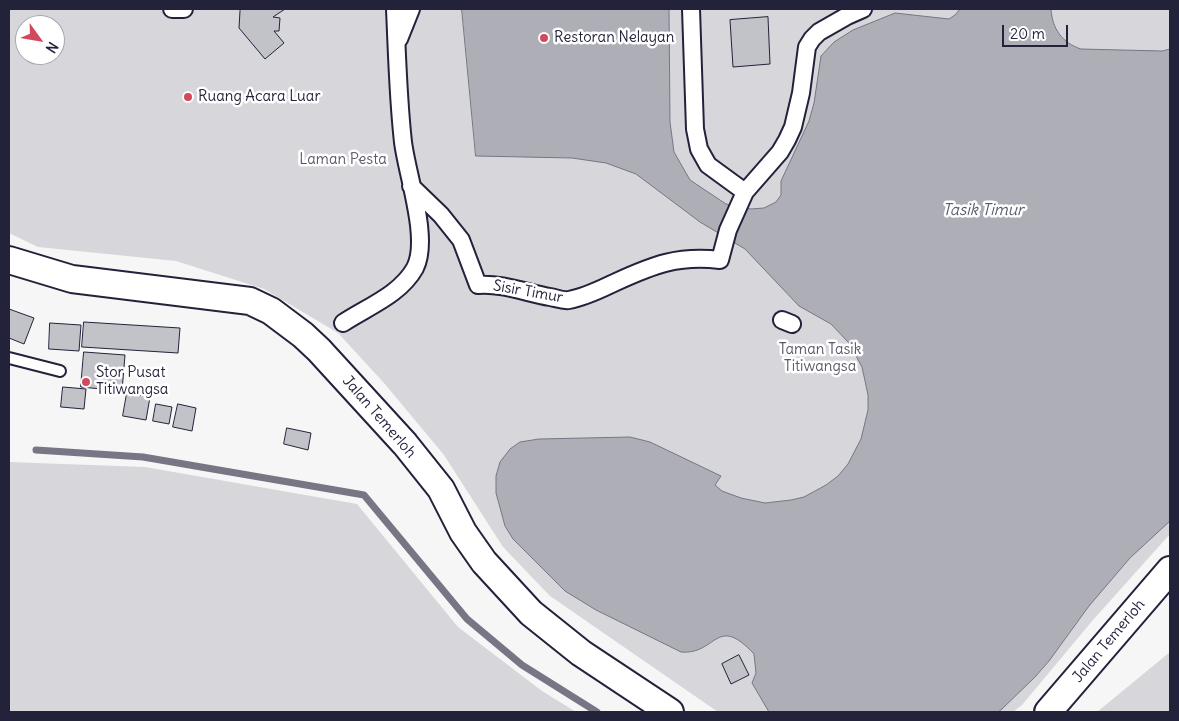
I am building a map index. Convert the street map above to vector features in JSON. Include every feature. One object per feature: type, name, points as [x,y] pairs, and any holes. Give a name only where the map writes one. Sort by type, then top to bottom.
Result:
[{"type":"street","points":[[172,9],[184,9]]},
{"type":"street","points":[[343,323],[399,288],[415,268],[420,247],[418,221],[403,143],[395,9]]},
{"type":"street","points":[[397,44],[411,9]]},
{"type":"street","points":[[691,9],[695,129],[699,149],[708,165],[745,192],[780,152],[793,127],[807,47],[812,38],[834,23],[863,9]]},
{"type":"street","name":"Sisir Timur","points":[[411,186],[440,215],[461,240],[478,285],[498,286],[568,300],[591,293],[652,266],[670,261],[683,258],[720,260],[728,230],[745,192]]},
{"type":"street","name":"Jalan Temerloh","points":[[9,260],[72,279],[251,297],[304,336],[399,437],[441,489],[463,532],[484,562],[531,612],[581,653],[670,712]]},
{"type":"street","name":"Jalan Temerloh","points":[[1048,712],[1170,570]]},
{"type":"lane","points":[[9,358],[60,371]]},
{"type":"green space","name":"Taman Tasik Titiwangsa","points":[[9,9],[1170,9],[1170,534],[1093,620],[1022,705],[1013,712],[718,712],[550,596],[503,547],[444,455],[384,383],[338,333],[264,289],[176,261],[38,247],[9,233]]},
{"type":"green space","points":[[9,462],[145,467],[357,504],[458,627],[542,691],[576,712],[9,712]]},
{"type":"green space","points":[[1170,652],[1170,712],[1097,712]]},
{"type":"water","name":"Tasik Timur","points":[[462,9],[669,9],[670,122],[674,152],[690,180],[726,204],[751,209],[764,208],[776,202],[781,195],[781,181],[809,121],[814,103],[821,56],[834,42],[853,30],[895,13],[949,19],[960,9],[1051,9],[1053,22],[1059,34],[1068,43],[1081,49],[1162,51],[1170,49],[1170,521],[1130,558],[1089,606],[1049,661],[1002,709],[998,712],[769,712],[752,683],[756,673],[754,654],[741,642],[732,637],[724,636],[702,648],[681,652],[596,610],[565,591],[513,539],[505,526],[496,493],[496,476],[500,462],[510,449],[520,442],[539,439],[630,437],[650,442],[721,476],[715,485],[722,491],[741,498],[765,503],[791,500],[804,497],[826,485],[838,476],[848,464],[861,439],[868,410],[868,395],[862,367],[849,343],[831,324],[799,306],[745,249],[700,222],[636,174],[606,163],[572,158],[476,156]]},
{"type":"building","points":[[242,9],[285,9],[273,17],[280,18],[279,31],[274,31],[284,43],[265,59],[239,28],[240,11]]},
{"type":"building","points":[[768,17],[770,64],[733,67],[730,20]]},
{"type":"building","points":[[9,309],[34,318],[24,344],[9,338]]},
{"type":"building","points":[[84,322],[180,328],[178,353],[82,347]]},
{"type":"building","points":[[50,323],[81,325],[79,351],[49,349]]},
{"type":"building","points":[[84,352],[125,355],[122,391],[81,387]]},
{"type":"building","points":[[63,387],[86,389],[84,409],[61,407]]},
{"type":"building","points":[[127,393],[150,397],[146,420],[123,416]]},
{"type":"building","points":[[156,404],[172,407],[169,424],[153,421]]},
{"type":"building","points":[[178,404],[196,408],[192,431],[173,427]]},
{"type":"building","points":[[287,428],[311,433],[308,450],[284,444]]},
{"type":"building","points":[[739,655],[749,675],[731,684],[722,664]]},
{"type":"waterway","points":[[36,450],[143,457],[364,495],[467,619],[522,665],[597,712]]},
{"type":"place","name":"Restoran Nelayan","points":[[544,38]]},
{"type":"place","name":"Ruang Acara Luar","points":[[188,97]]},
{"type":"place","name":"Stor Pusat Titiwangsa","points":[[86,382]]},
{"type":"park label","name":"Laman Pesta","points":[[343,160]]}]
